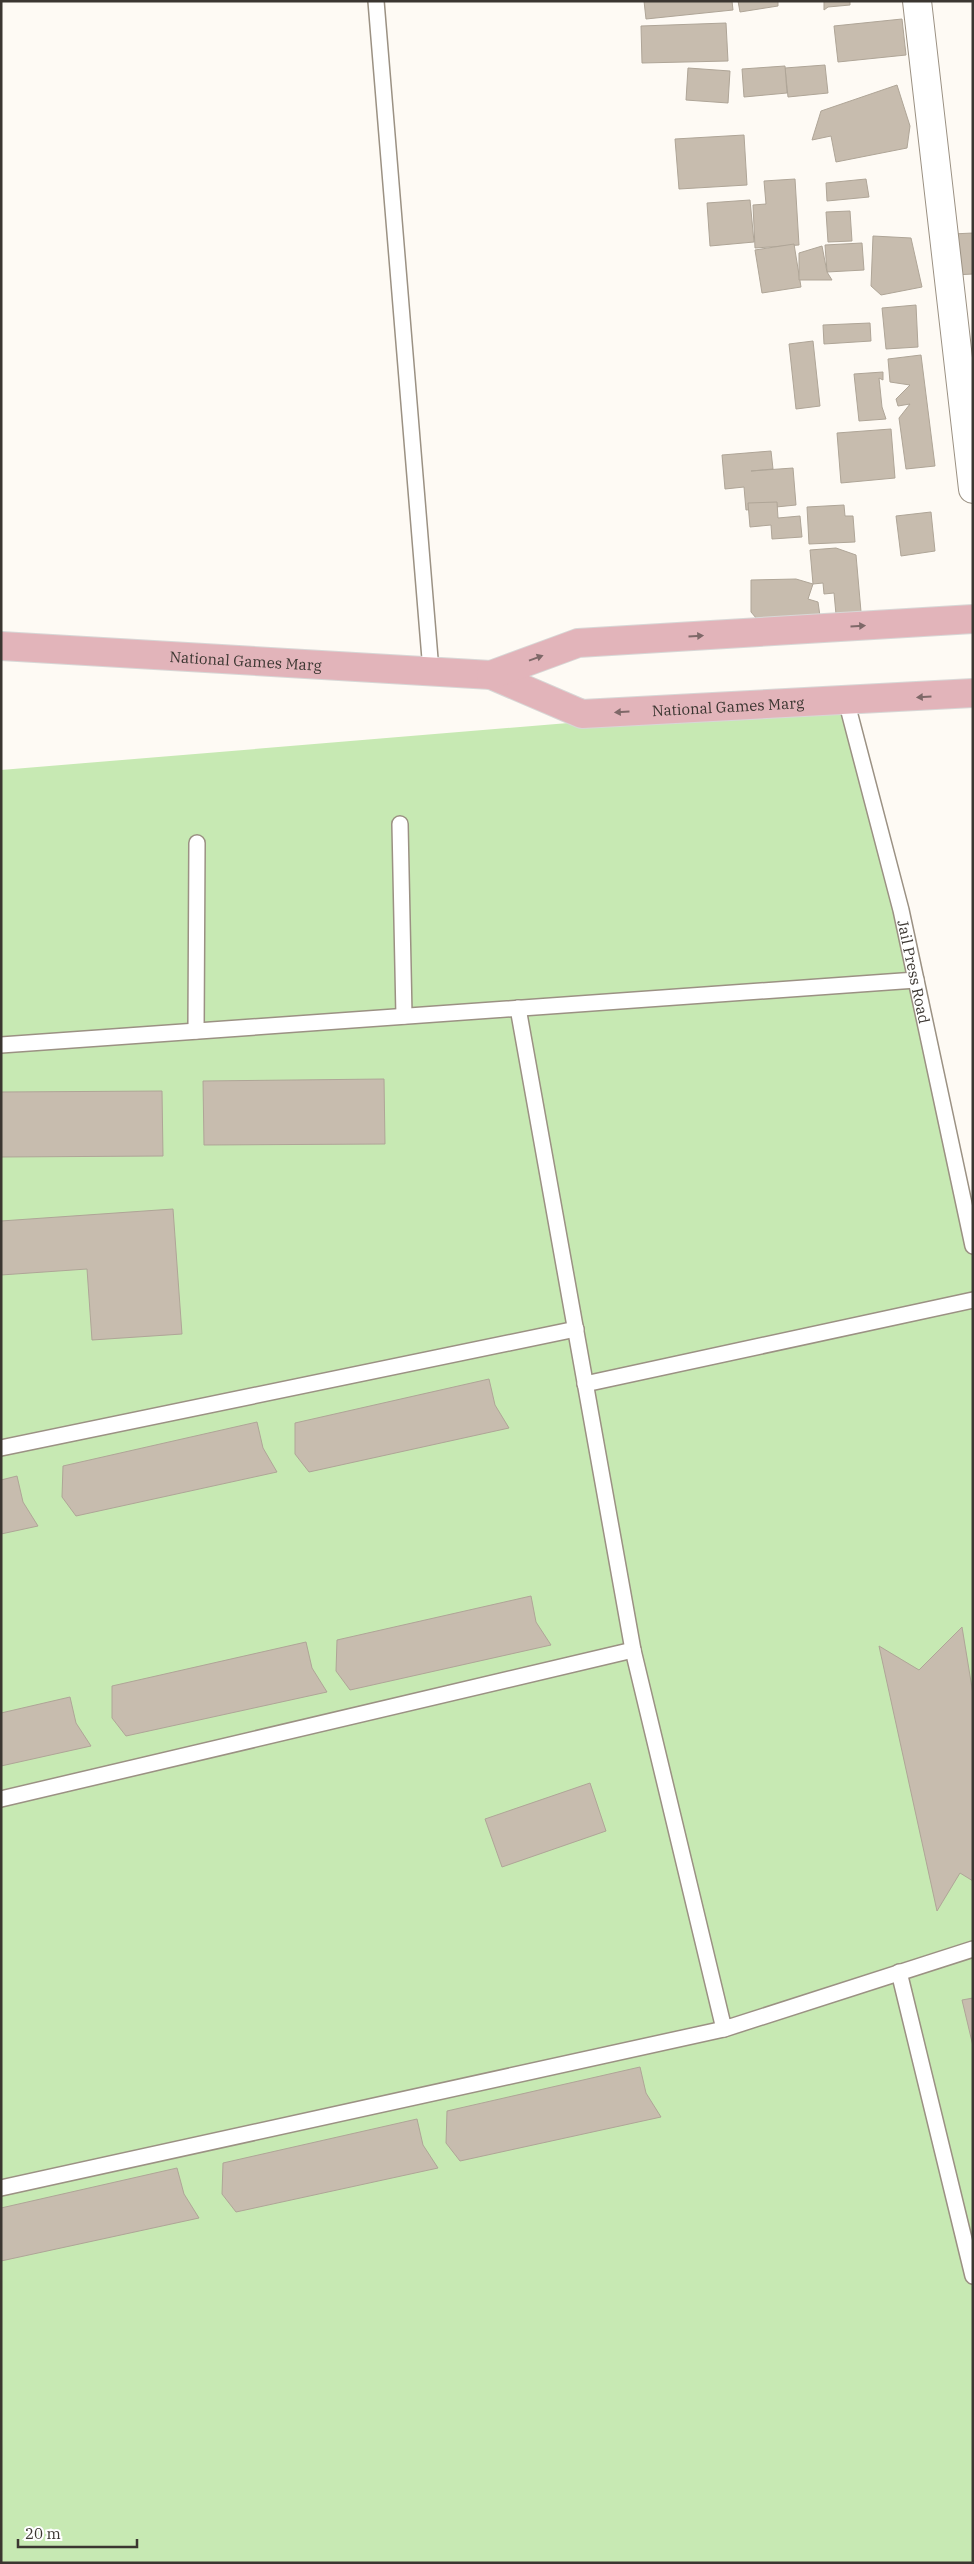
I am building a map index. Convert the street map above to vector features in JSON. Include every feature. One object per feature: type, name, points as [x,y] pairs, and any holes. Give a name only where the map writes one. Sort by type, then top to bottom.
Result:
[{"type":"main road","name":"National Games Marg","points":[[491,675],[578,643],[973,619]]},
{"type":"main road","name":"National Games Marg","points":[[1,646],[491,675],[582,714],[973,693]]},
{"type":"street","points":[[917,1],[962,306],[973,489]]},
{"type":"lane","points":[[376,1],[430,671]]},
{"type":"lane","name":"Jail Press Road","points":[[846,700],[916,980],[973,1246]]},
{"type":"lane","points":[[400,824],[404,1016]]},
{"type":"lane","points":[[196,1031],[197,843]]},
{"type":"lane","points":[[1,1045],[916,980]]},
{"type":"lane","points":[[518,1008],[633,1650],[724,2029]]},
{"type":"lane","points":[[585,1384],[973,1300]]},
{"type":"lane","points":[[1,1448],[576,1329]]},
{"type":"lane","points":[[1,1798],[633,1650]]},
{"type":"lane","points":[[1,2188],[724,2029],[973,1949]]},
{"type":"lane","points":[[899,1972],[973,2276]]},
{"type":"green space","points":[[846,700],[973,1227],[973,2563],[1,2563],[1,770]]},
{"type":"building","points":[[644,1],[732,1],[733,10],[646,19]]},
{"type":"building","points":[[738,1],[778,1],[778,6],[740,12]]},
{"type":"building","points":[[824,1],[850,1],[850,5],[828,7],[824,10]]},
{"type":"building","points":[[902,19],[906,55],[838,62],[834,26]]},
{"type":"building","points":[[726,23],[728,61],[642,63],[641,26]]},
{"type":"building","points":[[825,65],[828,93],[788,97],[785,68]]},
{"type":"building","points":[[785,66],[787,93],[744,97],[742,69]]},
{"type":"building","points":[[688,68],[730,71],[728,103],[686,100]]},
{"type":"building","points":[[897,85],[910,126],[907,148],[836,162],[831,136],[812,140],[821,111]]},
{"type":"building","points":[[744,135],[747,185],[679,189],[675,139]]},
{"type":"building","points":[[795,179],[799,245],[755,248],[753,205],[766,204],[764,181]]},
{"type":"building","points":[[866,179],[869,197],[827,201],[826,183]]},
{"type":"building","points":[[750,200],[754,242],[710,246],[707,203]]},
{"type":"building","points":[[850,211],[852,241],[828,242],[826,212]]},
{"type":"building","points":[[973,233],[973,274],[954,275],[952,234]]},
{"type":"building","points":[[873,236],[911,238],[922,287],[881,295],[871,286]]},
{"type":"building","points":[[862,243],[864,270],[827,272],[825,245]]},
{"type":"building","points":[[794,244],[801,287],[762,293],[755,250]]},
{"type":"building","points":[[822,246],[827,272],[832,280],[799,280],[799,253]]},
{"type":"building","points":[[916,305],[918,347],[886,349],[882,308]]},
{"type":"building","points":[[870,323],[871,341],[824,344],[823,325]]},
{"type":"building","points":[[813,341],[820,406],[796,409],[789,344]]},
{"type":"building","points":[[921,355],[935,466],[906,469],[899,418],[910,404],[898,406],[896,399],[910,385],[890,382],[888,359]]},
{"type":"building","points":[[883,372],[883,380],[879,378],[882,407],[886,419],[859,421],[854,374]]},
{"type":"building","points":[[891,429],[895,478],[841,483],[837,433]]},
{"type":"building","points":[[771,451],[773,469],[751,471],[793,468],[796,505],[746,510],[744,487],[725,489],[722,455]]},
{"type":"building","points":[[777,502],[778,518],[800,516],[802,537],[772,539],[771,525],[750,527],[748,503]]},
{"type":"building","points":[[844,505],[845,516],[853,516],[855,542],[809,544],[807,507]]},
{"type":"building","points":[[931,512],[935,551],[901,556],[896,516]]},
{"type":"building","points":[[836,548],[856,555],[862,623],[837,625],[834,593],[824,594],[823,583],[813,584],[810,550]]},
{"type":"building","points":[[796,579],[813,584],[808,599],[818,602],[820,616],[762,625],[751,612],[751,580]]},
{"type":"building","points":[[384,1079],[385,1144],[204,1145],[203,1081]]},
{"type":"building","points":[[162,1091],[163,1156],[1,1157],[1,1092]]},
{"type":"building","points":[[173,1209],[182,1334],[92,1340],[87,1269],[1,1275],[1,1221]]},
{"type":"building","points":[[489,1379],[495,1405],[509,1428],[309,1472],[295,1454],[295,1423]]},
{"type":"building","points":[[257,1422],[263,1448],[277,1472],[76,1516],[62,1497],[63,1466]]},
{"type":"building","points":[[17,1476],[23,1502],[38,1526],[1,1534],[1,1480]]},
{"type":"building","points":[[531,1596],[536,1622],[551,1645],[350,1690],[336,1671],[337,1640]]},
{"type":"building","points":[[962,1627],[973,1694],[973,1881],[960,1873],[937,1911],[879,1646],[919,1670]]},
{"type":"building","points":[[306,1642],[312,1668],[327,1692],[126,1736],[112,1718],[112,1686]]},
{"type":"building","points":[[70,1697],[76,1723],[91,1746],[1,1766],[1,1713]]},
{"type":"building","points":[[590,1783],[606,1831],[502,1867],[485,1819]]},
{"type":"building","points":[[973,1998],[973,2046],[962,2000]]},
{"type":"building","points":[[640,2067],[646,2093],[661,2117],[460,2161],[446,2143],[447,2111]]},
{"type":"building","points":[[417,2119],[423,2145],[438,2168],[236,2212],[222,2194],[223,2163]]},
{"type":"building","points":[[177,2168],[184,2194],[199,2218],[1,2261],[1,2208]]}]
